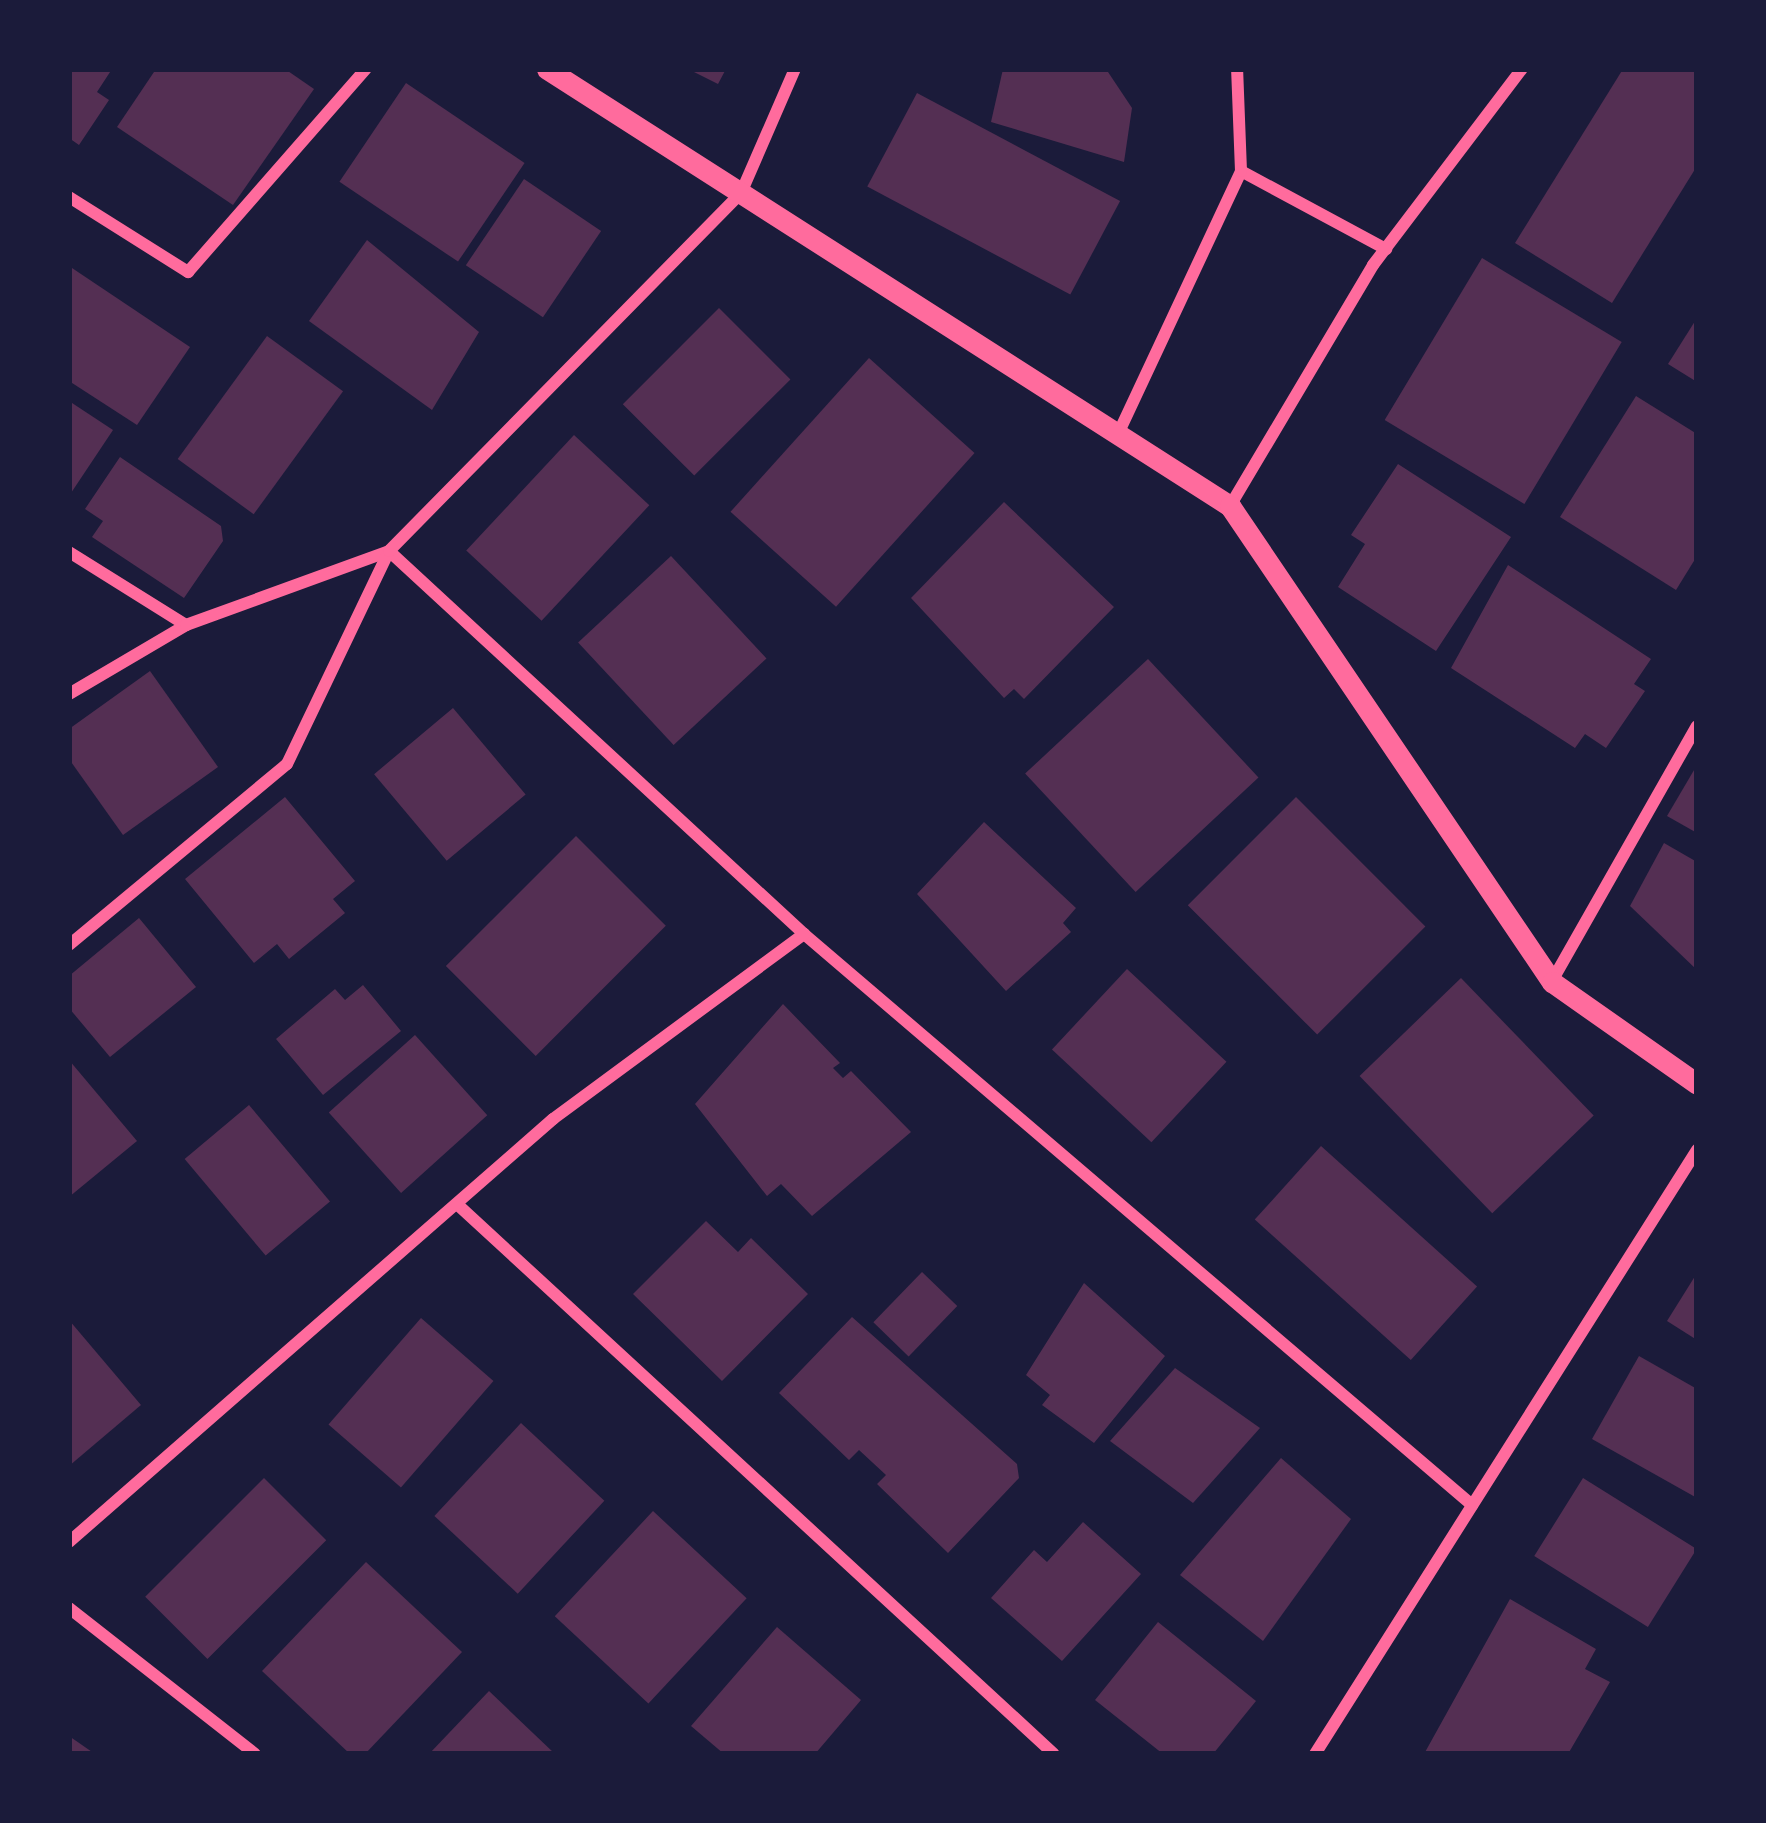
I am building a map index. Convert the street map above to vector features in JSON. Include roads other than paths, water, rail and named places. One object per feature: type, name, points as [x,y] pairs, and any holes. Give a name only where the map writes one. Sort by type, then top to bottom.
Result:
[{"type":"street","points":[[69,197],[188,272],[366,69]]},
{"type":"street","points":[[548,69],[1230,506],[1552,982],[1697,1084]]},
{"type":"street","points":[[69,944],[287,764],[389,551],[741,193],[795,69]]},
{"type":"street","points":[[1118,434],[1241,171],[1237,69]]},
{"type":"street","points":[[1230,506],[1386,248],[1522,69]]},
{"type":"street","points":[[1241,171],[1386,248]]},
{"type":"street","points":[[69,694],[186,625],[389,551]]},
{"type":"street","points":[[389,551],[804,934],[1472,1505]]},
{"type":"street","points":[[69,552],[186,625]]},
{"type":"street","points":[[1552,982],[1697,727]]},
{"type":"street","points":[[69,1542],[553,1119],[804,934]]},
{"type":"street","points":[[1316,1754],[1697,1150]]},
{"type":"street","points":[[458,1205],[1054,1754]]},
{"type":"street","points":[[69,1608],[255,1754]]}]
